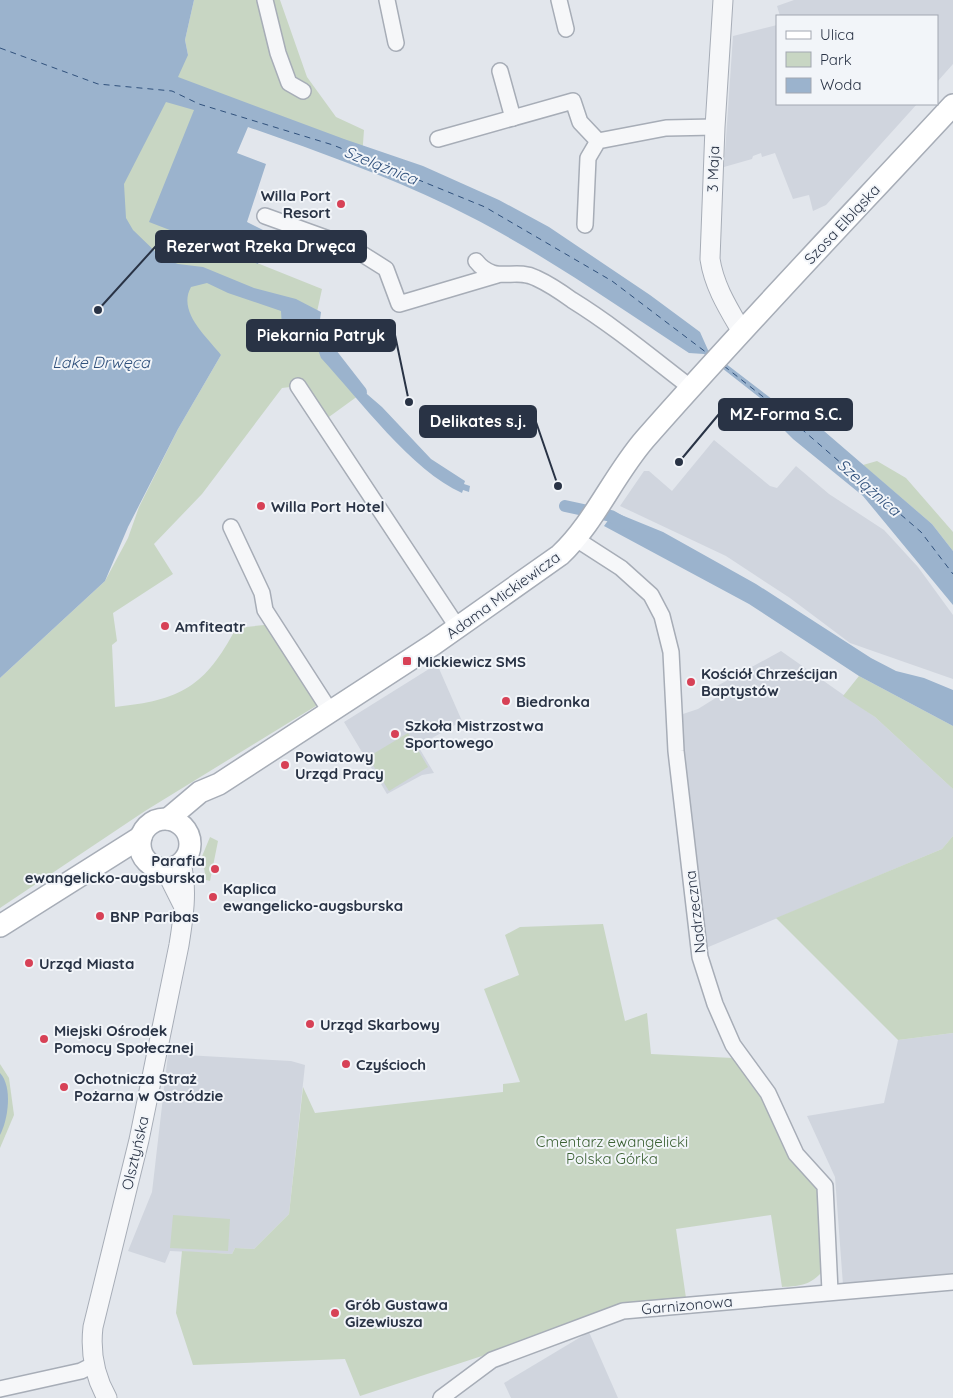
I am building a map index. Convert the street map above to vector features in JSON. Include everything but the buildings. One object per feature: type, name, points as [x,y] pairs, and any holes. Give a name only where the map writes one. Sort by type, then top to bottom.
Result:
[{"type":"main road","name":"Szosa Elbląska","points":[[736,338],[953,105]]},
{"type":"main road","name":"Adama Mickiewicza","points":[[176,822],[200,792],[219,784],[458,628],[544,568],[576,539],[619,470],[693,384],[736,338]]},
{"type":"main road","points":[[161,819],[176,822],[189,836],[191,846],[188,856],[173,866],[152,865],[142,846],[149,825],[161,819]]},
{"type":"main road","points":[[0,926],[104,859],[142,846]]},
{"type":"street","points":[[265,0],[278,53],[288,82],[303,92]]},
{"type":"street","points":[[387,0],[396,43]]},
{"type":"street","points":[[559,0],[566,28]]},
{"type":"street","name":"3 Maja","points":[[723,0],[715,127],[710,259],[712,270],[736,338]]},
{"type":"street","points":[[500,71],[513,118]]},
{"type":"street","points":[[438,139],[573,101],[580,122],[598,141]]},
{"type":"street","points":[[585,225],[588,158],[598,141],[666,128],[715,127]]},
{"type":"street","points":[[265,216],[351,247],[386,269],[399,304],[497,275],[525,274],[548,285],[610,324],[693,384]]},
{"type":"street","points":[[476,261],[488,272],[497,275]]},
{"type":"street","points":[[298,386],[458,628]]},
{"type":"street","points":[[231,527],[262,593],[265,610],[330,711]]},
{"type":"street","name":"Nadrzeczna","points":[[576,539],[621,568],[651,595],[662,616],[671,652],[676,751],[700,957],[715,1004],[733,1044],[768,1093],[796,1154],[825,1186],[830,1291]]},
{"type":"street","name":"Olsztyńska","points":[[107,1398],[93,1365],[92,1327],[153,1075],[178,945],[183,915],[173,866]]},
{"type":"street","name":"Garnizonowa","points":[[441,1398],[492,1360],[623,1311],[830,1291],[953,1282]]},
{"type":"street","points":[[0,1388],[81,1371],[93,1365]]},
{"type":"shaded area","points":[[794,0],[953,0],[953,64],[938,81],[938,15],[780,15],[777,6]]},
{"type":"shaded area","points":[[776,25],[776,105],[916,105],[826,205],[813,211],[809,195],[793,199],[775,153],[762,157],[761,153],[753,156],[752,159],[724,167],[733,36]]},
{"type":"shaded area","points":[[714,440],[770,486],[777,488],[796,466],[829,494],[884,530],[918,567],[953,615],[953,679],[850,643],[790,598],[726,556],[620,506],[644,471],[649,471],[672,491]]},
{"type":"shaded area","points":[[781,651],[875,717],[953,789],[953,836],[942,849],[706,948],[680,715],[698,709],[722,694],[717,686]]},
{"type":"shaded area","name":"Szkoła Mistrzostwa Sportowego","points":[[437,664],[462,721],[418,746],[434,773],[422,775],[387,794],[344,722]]},
{"type":"shaded area","points":[[953,1033],[953,1274],[843,1285],[835,1177],[807,1116],[884,1103],[898,1040]]},
{"type":"shaded area","points":[[168,1054],[291,1061],[305,1065],[289,1214],[254,1249],[235,1248],[232,1254],[170,1251],[165,1263],[128,1251],[152,1192]]},
{"type":"shaded area","points":[[589,1332],[618,1398],[511,1398],[504,1383]]},
{"type":"green space","points":[[0,0],[188,55],[185,40],[194,0],[280,0],[307,77],[336,117],[364,130],[362,157],[199,104],[175,230],[322,289],[313,330],[362,393],[322,422],[299,386],[282,388],[202,494],[154,544],[173,574],[113,613],[117,641],[112,645],[115,707],[157,700],[189,687],[213,664],[236,628],[274,624],[324,701],[145,811],[0,908],[0,678],[105,581],[128,538],[139,507],[178,429],[221,355],[175,341]]},
{"type":"green space","points":[[877,461],[906,478],[953,532],[953,551],[932,524],[863,465]]},
{"type":"green space","points":[[859,676],[953,726],[953,789],[875,717],[843,696]]},
{"type":"green space","points":[[408,733],[428,767],[389,791],[368,757]]},
{"type":"green space","points":[[953,836],[953,1033],[898,1040],[776,918],[942,849]]},
{"type":"green space","points":[[210,837],[218,841],[210,881],[206,880],[204,868],[198,866]]},
{"type":"green space","name":"Cmentarz ewangelicki Polska Górka","points":[[603,924],[625,1021],[647,1013],[651,1054],[733,1058],[762,1096],[790,1160],[817,1188],[821,1273],[808,1283],[782,1287],[771,1215],[676,1229],[686,1298],[622,1303],[488,1354],[360,1396],[345,1359],[193,1365],[176,1313],[182,1251],[232,1254],[235,1248],[254,1249],[289,1214],[303,1087],[315,1113],[503,1092],[503,1084],[520,1082],[484,989],[519,975],[505,935],[520,927]]},
{"type":"green space","points":[[0,1064],[9,1078],[14,1115],[0,1148]]},
{"type":"green space","points":[[173,1215],[230,1219],[228,1251],[170,1248]]},
{"type":"water","name":"Lake Drwęca","points":[[0,0],[194,0],[185,40],[188,55],[178,77],[344,139],[423,166],[499,200],[549,227],[650,295],[700,332],[708,350],[781,406],[788,400],[932,524],[953,551],[953,605],[863,496],[793,439],[773,419],[778,412],[773,408],[704,354],[689,353],[542,257],[449,206],[325,154],[248,127],[237,153],[266,164],[247,222],[265,231],[309,244],[304,256],[263,243],[258,264],[149,222],[194,110],[166,102],[124,184],[126,218],[133,230],[162,258],[178,264],[203,267],[254,288],[296,299],[321,312],[319,327],[325,339],[320,344],[346,376],[382,407],[431,459],[465,481],[464,484],[470,486],[469,492],[463,490],[462,493],[443,483],[405,451],[321,358],[317,347],[282,328],[281,311],[228,293],[207,283],[191,287],[188,296],[188,306],[191,315],[195,324],[221,355],[178,429],[128,527],[105,581],[0,678]]},
{"type":"water","points":[[614,512],[663,532],[756,584],[871,658],[896,671],[924,678],[953,690],[953,726],[859,676],[749,604],[604,526]]},
{"type":"water","points":[[0,1073],[7,1086],[8,1104],[0,1135]]},
{"type":"waterway","points":[[312,329],[361,392]]},
{"type":"waterway","points":[[565,506],[611,516],[625,524]]},
{"type":"ferry route","points":[[0,48],[98,84],[172,91],[199,104],[333,145],[485,207],[612,281],[707,353]]},
{"type":"ferry route","points":[[724,366],[776,407],[921,532],[953,574]]},
{"type":"place","name":"Willa Port Resort","points":[[341,204]]},
{"type":"place","name":"Rezerwat Rzeka Drwęca","points":[[98,310]]},
{"type":"place","name":"Piekarnia Patryk","points":[[409,402]]},
{"type":"place","name":"MZ-Forma S.C.","points":[[679,462]]},
{"type":"place","name":"Delikates s.j.","points":[[558,486]]},
{"type":"place","name":"Willa Port Hotel","points":[[261,506]]},
{"type":"place","name":"Amfiteatr","points":[[165,626]]},
{"type":"place","name":"Mickiewicz SMS","points":[[407,661]]},
{"type":"place","name":"Kościół Chrześcijan Baptystów","points":[[691,682]]},
{"type":"place","name":"Biedronka","points":[[506,701]]},
{"type":"place","name":"Szkoła Mistrzostwa Sportowego","points":[[395,734]]},
{"type":"place","name":"Powiatowy Urząd Pracy","points":[[285,765]]},
{"type":"place","name":"Parafia ewangelicko-augsburska","points":[[215,869]]},
{"type":"place","name":"Kaplica ewangelicko-augsburska","points":[[213,897]]},
{"type":"place","name":"BNP Paribas","points":[[100,916]]},
{"type":"place","name":"Urząd Miasta","points":[[29,963]]},
{"type":"place","name":"Urząd Skarbowy","points":[[310,1024]]},
{"type":"place","name":"Miejski Ośrodek Pomocy Społecznej","points":[[44,1039]]},
{"type":"place","name":"Czyścioch","points":[[346,1064]]},
{"type":"place","name":"Ochotnicza Straż Pożarna w Ostródzie","points":[[64,1087]]},
{"type":"place","name":"Grób Gustawa Gizewiusza","points":[[335,1313]]},
{"type":"water label","name":"Szelążnica","points":[[381,165]]},
{"type":"water label","name":"Szelążnica","points":[[869,487]]}]
